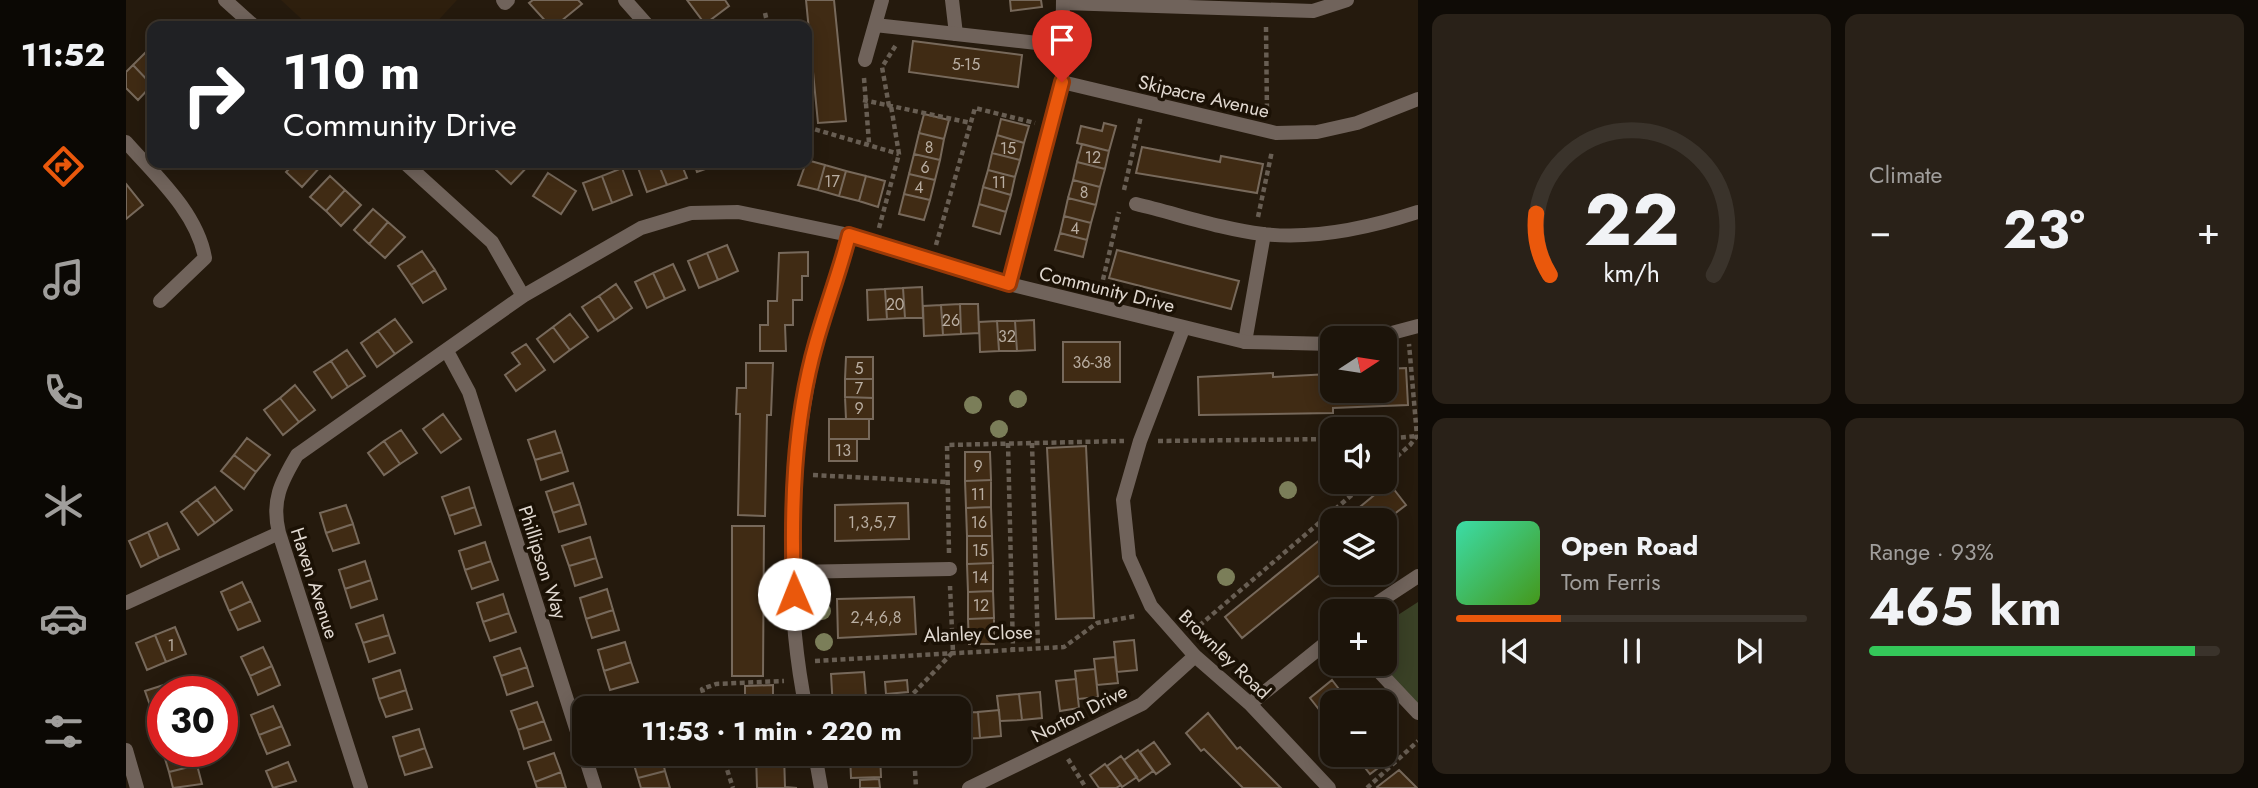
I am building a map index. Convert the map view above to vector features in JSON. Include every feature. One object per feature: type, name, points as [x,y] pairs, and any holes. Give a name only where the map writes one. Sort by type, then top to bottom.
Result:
[{"type":"street","points":[[225,0],[248,21]]},
{"type":"street","points":[[503,0],[505,3],[508,0]]},
{"type":"street","points":[[865,60],[882,0]]},
{"type":"street","points":[[952,0],[956,34]]},
{"type":"street","points":[[1009,284],[1062,82],[1063,2],[1313,11],[1347,0]]},
{"type":"street","points":[[631,2],[644,21]]},
{"type":"street","points":[[875,25],[1064,46]]},
{"type":"street","name":"Skipacre Avenue","points":[[1062,82],[1272,132],[1317,132],[1344,126],[1418,99]]},
{"type":"street","points":[[126,142],[147,166]]},
{"type":"street","points":[[149,168],[202,240],[205,258],[160,301]]},
{"type":"street","points":[[411,168],[492,242],[523,296]]},
{"type":"street","points":[[1136,204],[1259,233],[1353,230],[1418,212]]},
{"type":"street","name":"Community Drive","points":[[523,296],[641,228],[691,213],[738,212],[876,241],[1009,284],[1098,304],[1183,328],[1245,342],[1320,344]]},
{"type":"street","points":[[1245,342],[1259,233]]},
{"type":"street","points":[[803,696],[796,662],[794,475],[816,344],[849,235]]},
{"type":"street","name":"Haven Avenue","points":[[361,788],[279,533],[274,514],[277,491],[297,455],[523,296]]},
{"type":"street","name":"Brownley Road","points":[[1183,328],[1140,441],[1123,500],[1129,557],[1151,607],[1195,656],[1250,704],[1329,788]]},
{"type":"street","name":"Phillipson Way","points":[[447,351],[469,392],[595,788]]},
{"type":"street","points":[[126,603],[279,533]]},
{"type":"street","points":[[793,572],[950,569]]},
{"type":"street","points":[[1383,599],[1418,576]]},
{"type":"street","points":[[1250,704],[1320,648]]},
{"type":"street","name":"Norton Drive","points":[[969,788],[1142,704],[1195,656]]},
{"type":"street","points":[[1383,676],[1418,713]]},
{"type":"street","points":[[126,750],[137,788]]},
{"type":"street","points":[[817,766],[821,788]]},
{"type":"path","points":[[1259,233],[1272,132],[1266,9]]},
{"type":"path","points":[[765,13],[767,21]]},
{"type":"path","points":[[876,241],[899,155],[882,67],[906,30]]},
{"type":"path","points":[[865,60],[863,100],[869,143]]},
{"type":"path","points":[[863,100],[923,110],[971,122]]},
{"type":"path","points":[[932,259],[975,108],[1050,126]]},
{"type":"path","points":[[812,128],[869,143],[899,155]]},
{"type":"path","points":[[1397,456],[1416,436],[1413,328]]},
{"type":"path","points":[[1397,438],[1416,436]]},
{"type":"path","points":[[949,546],[947,445],[1320,439]]},
{"type":"path","points":[[1008,443],[1013,650]]},
{"type":"path","points":[[1032,443],[1038,650]]},
{"type":"path","points":[[794,475],[948,482]]},
{"type":"path","points":[[1181,641],[1353,494]]},
{"type":"path","points":[[911,696],[953,652],[951,599]]},
{"type":"path","name":"Alanley Close","points":[[796,662],[1064,647],[1097,623],[1136,615],[1151,607]]},
{"type":"path","points":[[704,696],[702,689],[716,684],[800,680]]},
{"type":"path","points":[[1367,788],[1418,741]]},
{"type":"path","points":[[1062,745],[1086,788]]},
{"type":"path","points":[[726,766],[733,788]]},
{"type":"path","points":[[915,766],[916,788]]},
{"type":"shaded area","points":[[281,0],[457,0],[438,21],[304,21]]},
{"type":"green space","points":[[1418,602],[1418,704],[1391,676],[1397,676],[1397,616]]},
{"type":"building","points":[[533,0],[578,0],[582,4],[561,21],[545,21],[529,3]]},
{"type":"building","points":[[687,0],[725,0],[729,6],[709,21],[703,21]]},
{"type":"building","points":[[806,0],[834,0],[846,121],[818,123],[812,62],[812,21],[808,21]]},
{"type":"building","points":[[1010,0],[1041,0],[1042,7],[1011,11]]},
{"type":"building","points":[[913,41],[1022,55],[1018,87],[909,72]]},
{"type":"building","points":[[147,51],[147,80],[133,65]]},
{"type":"building","points":[[133,65],[147,80],[147,90],[138,100],[126,88],[126,72]]},
{"type":"building","points":[[924,114],[949,120],[944,139],[919,133]]},
{"type":"building","points":[[1001,119],[1029,126],[1024,143],[997,135]]},
{"type":"building","points":[[1104,123],[1116,126],[1109,151],[1077,143],[1081,126],[1102,131]]},
{"type":"building","points":[[919,133],[944,139],[940,160],[914,154]]},
{"type":"building","points":[[997,135],[1024,143],[1020,160],[992,153]]},
{"type":"building","points":[[1082,144],[1109,151],[1105,169],[1077,162]]},
{"type":"building","points":[[1142,147],[1220,162],[1221,156],[1263,164],[1257,193],[1136,173]]},
{"type":"building","points":[[992,153],[1020,160],[1015,177],[988,170]]},
{"type":"building","points":[[914,154],[940,160],[935,180],[909,174]]},
{"type":"building","points":[[812,161],[825,165],[818,190],[798,185],[804,168],[812,168]]},
{"type":"building","points":[[1077,162],[1105,169],[1100,187],[1073,180]]},
{"type":"building","points":[[825,165],[846,171],[839,196],[818,190]]},
{"type":"building","points":[[290,168],[319,168],[302,187],[286,172]]},
{"type":"building","points":[[496,168],[526,168],[511,184]]},
{"type":"building","points":[[622,168],[632,195],[612,203],[602,176]]},
{"type":"building","points":[[638,168],[660,168],[667,185],[647,192]]},
{"type":"building","points":[[660,168],[683,168],[687,178],[667,185]]},
{"type":"building","points":[[988,170],[1015,177],[1011,195],[983,187]]},
{"type":"building","points":[[846,171],[866,176],[859,201],[839,196]]},
{"type":"building","points":[[548,173],[576,191],[561,214],[533,196]]},
{"type":"building","points":[[909,174],[935,180],[930,200],[904,194]]},
{"type":"building","points":[[330,176],[345,190],[326,211],[310,197]]},
{"type":"building","points":[[602,176],[612,203],[593,210],[583,183]]},
{"type":"building","points":[[866,176],[885,181],[878,207],[859,201]]},
{"type":"building","points":[[1073,180],[1100,187],[1096,205],[1068,198]]},
{"type":"building","points":[[126,184],[143,205],[126,219]]},
{"type":"building","points":[[983,187],[1011,195],[1006,212],[979,204]]},
{"type":"building","points":[[345,190],[361,205],[341,226],[326,211]]},
{"type":"building","points":[[904,194],[930,200],[924,220],[899,214]]},
{"type":"building","points":[[1068,198],[1096,205],[1091,223],[1064,216]]},
{"type":"building","points":[[979,204],[1006,212],[1000,234],[973,226]]},
{"type":"building","points":[[373,209],[388,222],[369,244],[354,230]]},
{"type":"building","points":[[1064,216],[1091,223],[1087,240],[1060,233]]},
{"type":"building","points":[[388,222],[405,237],[385,258],[369,244]]},
{"type":"building","points":[[1060,233],[1087,240],[1083,257],[1055,250]]},
{"type":"building","points":[[727,245],[738,271],[718,280],[707,253]]},
{"type":"building","points":[[1117,250],[1239,281],[1231,309],[1109,278]]},
{"type":"building","points":[[422,251],[435,270],[411,285],[398,266]]},
{"type":"building","points":[[808,252],[808,276],[802,276],[802,300],[793,300],[793,325],[785,325],[786,351],[760,351],[760,325],[768,325],[768,301],[777,301],[779,253]]},
{"type":"building","points":[[707,253],[718,280],[699,288],[688,261]]},
{"type":"building","points":[[673,264],[685,290],[665,299],[653,273]]},
{"type":"building","points":[[435,270],[446,289],[423,303],[411,285]]},
{"type":"building","points":[[653,273],[665,299],[647,308],[635,282]]},
{"type":"building","points":[[616,284],[632,308],[615,320],[599,296]]},
{"type":"building","points":[[922,287],[923,318],[905,318],[903,288]]},
{"type":"building","points":[[903,288],[905,318],[887,319],[885,289]]},
{"type":"building","points":[[885,289],[887,319],[868,320],[867,290]]},
{"type":"building","points":[[599,296],[615,320],[598,331],[582,307]]},
{"type":"building","points":[[960,304],[961,334],[943,335],[941,305]]},
{"type":"building","points":[[960,304],[978,304],[979,333],[961,334]]},
{"type":"building","points":[[941,305],[943,335],[924,336],[923,306]]},
{"type":"building","points":[[570,314],[588,337],[570,350],[553,327]]},
{"type":"building","points":[[395,319],[412,342],[395,354],[378,331]]},
{"type":"building","points":[[1034,320],[1035,350],[1017,351],[1015,321]]},
{"type":"building","points":[[997,321],[1015,321],[1017,351],[999,351]]},
{"type":"building","points":[[997,321],[999,351],[980,352],[979,322]]},
{"type":"building","points":[[553,327],[570,350],[554,362],[537,339]]},
{"type":"building","points":[[378,331],[395,354],[377,367],[361,343]]},
{"type":"building","points":[[1063,342],[1120,342],[1120,382],[1063,382]]},
{"type":"building","points":[[526,344],[545,370],[516,391],[505,375],[520,364],[512,353]]},
{"type":"building","points":[[347,350],[365,376],[348,387],[331,361]]},
{"type":"building","points":[[846,357],[873,357],[873,379],[845,379]]},
{"type":"building","points":[[331,361],[348,387],[332,398],[314,372]]},
{"type":"building","points":[[746,363],[773,363],[771,415],[767,415],[765,516],[738,515],[740,414],[736,414],[737,388],[746,388]]},
{"type":"building","points":[[1397,368],[1406,368],[1408,405],[1333,408],[1333,413],[1199,415],[1198,377],[1273,373],[1273,377],[1320,375],[1320,403],[1397,403]]},
{"type":"building","points":[[845,379],[873,379],[873,398],[845,397]]},
{"type":"building","points":[[295,385],[315,410],[299,422],[280,398]]},
{"type":"building","points":[[845,397],[873,398],[873,419],[846,419]]},
{"type":"building","points":[[280,398],[299,422],[283,435],[264,410]]},
{"type":"building","points":[[443,414],[461,439],[441,453],[423,429]]},
{"type":"building","points":[[829,419],[869,419],[869,439],[829,439]]},
{"type":"building","points":[[401,430],[417,453],[400,464],[384,441]]},
{"type":"building","points":[[555,431],[562,452],[535,460],[528,440]]},
{"type":"building","points":[[247,438],[270,455],[256,472],[234,455]]},
{"type":"building","points":[[829,439],[857,439],[857,461],[829,461]]},
{"type":"building","points":[[384,441],[400,464],[384,475],[368,453]]},
{"type":"building","points":[[1086,446],[1094,618],[1056,619],[1047,448]]},
{"type":"building","points":[[562,452],[568,471],[541,480],[535,460]]},
{"type":"building","points":[[965,452],[990,452],[991,480],[965,481]]},
{"type":"building","points":[[234,455],[256,472],[244,489],[221,471]]},
{"type":"building","points":[[991,480],[991,507],[966,508],[965,481]]},
{"type":"building","points":[[573,483],[580,504],[553,513],[546,492]]},
{"type":"building","points":[[215,487],[232,510],[215,523],[197,500]]},
{"type":"building","points":[[469,487],[475,507],[449,516],[442,497]]},
{"type":"building","points":[[1397,493],[1406,505],[1397,512],[1397,508],[1359,508],[1376,494]]},
{"type":"building","points":[[197,500],[215,523],[198,535],[181,512]]},
{"type":"building","points":[[908,503],[909,539],[835,541],[835,505]]},
{"type":"building","points":[[580,504],[586,524],[559,532],[553,513]]},
{"type":"building","points":[[346,505],[353,524],[326,533],[320,513]]},
{"type":"building","points":[[475,507],[481,525],[455,534],[449,516]]},
{"type":"building","points":[[991,507],[992,536],[967,536],[966,508]]},
{"type":"building","points":[[167,523],[179,549],[159,558],[148,532]]},
{"type":"building","points":[[353,524],[359,543],[333,551],[326,533]]},
{"type":"building","points":[[732,526],[764,526],[763,676],[732,676]]},
{"type":"building","points":[[148,532],[159,558],[141,567],[129,541]]},
{"type":"building","points":[[967,536],[992,536],[993,563],[967,564]]},
{"type":"building","points":[[590,537],[596,558],[569,566],[562,546]]},
{"type":"building","points":[[1320,540],[1320,575],[1242,638],[1225,617]]},
{"type":"building","points":[[485,542],[491,561],[465,570],[459,551]]},
{"type":"building","points":[[596,558],[602,577],[575,586],[569,566]]},
{"type":"building","points":[[365,561],[371,580],[345,589],[339,570]]},
{"type":"building","points":[[491,561],[498,580],[472,589],[465,570]]},
{"type":"building","points":[[993,563],[993,591],[968,592],[967,564]]},
{"type":"building","points":[[371,580],[377,599],[351,608],[345,589]]},
{"type":"building","points":[[242,582],[251,601],[229,611],[221,592]]},
{"type":"building","points":[[607,589],[613,610],[586,619],[580,598]]},
{"type":"building","points":[[993,591],[994,618],[968,619],[968,592]]},
{"type":"building","points":[[503,594],[509,613],[483,622],[477,603]]},
{"type":"building","points":[[914,597],[916,634],[838,638],[837,599]]},
{"type":"building","points":[[251,601],[260,621],[238,630],[229,611]]},
{"type":"building","points":[[613,610],[619,630],[592,638],[586,619]]},
{"type":"building","points":[[509,613],[516,632],[490,641],[483,622]]},
{"type":"building","points":[[383,615],[389,635],[363,643],[356,624]]},
{"type":"building","points":[[994,618],[994,644],[969,644],[968,619]]},
{"type":"building","points":[[175,627],[186,654],[166,662],[155,635]]},
{"type":"building","points":[[155,635],[166,662],[147,670],[136,643]]},
{"type":"building","points":[[389,635],[395,653],[369,662],[363,643]]},
{"type":"building","points":[[1134,640],[1137,670],[1117,672],[1114,642]]},
{"type":"building","points":[[625,642],[631,662],[604,671],[598,650]]},
{"type":"building","points":[[263,647],[272,666],[250,676],[241,657]]},
{"type":"building","points":[[520,648],[527,667],[501,676],[494,657]]},
{"type":"building","points":[[1115,657],[1118,683],[1097,685],[1094,659]]},
{"type":"building","points":[[631,662],[638,682],[610,690],[604,671]]},
{"type":"building","points":[[272,666],[280,685],[258,695],[250,676]]},
{"type":"building","points":[[527,667],[533,686],[507,695],[501,676]]},
{"type":"building","points":[[1095,669],[1098,697],[1078,699],[1075,671]]},
{"type":"building","points":[[400,670],[406,690],[379,699],[373,679]]},
{"type":"building","points":[[864,672],[866,696],[832,696],[831,674]]},
{"type":"building","points":[[1076,679],[1079,708],[1060,711],[1056,681]]},
{"type":"building","points":[[907,680],[908,692],[886,694],[885,682]]},
{"type":"building","points":[[1332,680],[1340,690],[1320,690],[1320,711],[1310,698]]},
{"type":"building","points":[[773,685],[773,696],[745,696],[745,686]]},
{"type":"building","points":[[406,690],[412,709],[386,717],[379,699]]},
{"type":"building","points":[[1040,692],[1042,718],[1022,720],[1019,694]]},
{"type":"building","points":[[1019,694],[1022,720],[1000,721],[997,696]]},
{"type":"building","points":[[537,702],[544,721],[518,730],[511,711]]},
{"type":"building","points":[[273,706],[282,726],[259,735],[251,715]]},
{"type":"building","points":[[999,710],[1001,736],[980,738],[978,712]]},
{"type":"building","points":[[971,712],[978,712],[980,738],[971,738]]},
{"type":"building","points":[[1208,713],[1237,749],[1240,747],[1281,788],[1243,788],[1204,749],[1201,751],[1186,733]]},
{"type":"building","points":[[544,721],[551,740],[524,749],[518,730]]},
{"type":"building","points":[[282,726],[290,745],[267,754],[259,735]]},
{"type":"building","points":[[419,729],[425,748],[399,757],[393,737]]},
{"type":"building","points":[[1154,742],[1170,764],[1156,774],[1140,752]]},
{"type":"building","points":[[425,748],[432,767],[405,775],[399,757]]},
{"type":"building","points":[[1138,750],[1153,771],[1139,781],[1124,760]]},
{"type":"building","points":[[554,753],[561,772],[535,782],[528,762]]},
{"type":"building","points":[[1121,756],[1137,777],[1122,787],[1107,766]]},
{"type":"building","points":[[288,762],[296,781],[273,788],[266,771]]},
{"type":"building","points":[[1105,764],[1121,785],[1116,788],[1099,788],[1090,775]]},
{"type":"building","points":[[634,766],[664,766],[665,771],[638,778]]},
{"type":"building","points":[[756,766],[784,766],[785,787],[797,788],[757,788]]},
{"type":"building","points":[[850,766],[881,766],[881,777],[851,778]]},
{"type":"building","points":[[168,767],[189,767],[169,772]]},
{"type":"building","points":[[198,767],[202,784],[173,788],[169,772]]},
{"type":"building","points":[[1364,767],[1379,767],[1370,774]]},
{"type":"building","points":[[1399,770],[1417,788],[1377,787]]},
{"type":"building","points":[[665,771],[670,788],[641,788],[638,778]]},
{"type":"building","points":[[561,772],[566,788],[537,788],[535,782]]},
{"type":"building","points":[[879,779],[880,788],[860,788],[860,780]]},
{"type":"route","points":[[794,594],[794,475],[800,427],[816,344],[849,235],[876,241],[1009,284],[1062,82]]}]
